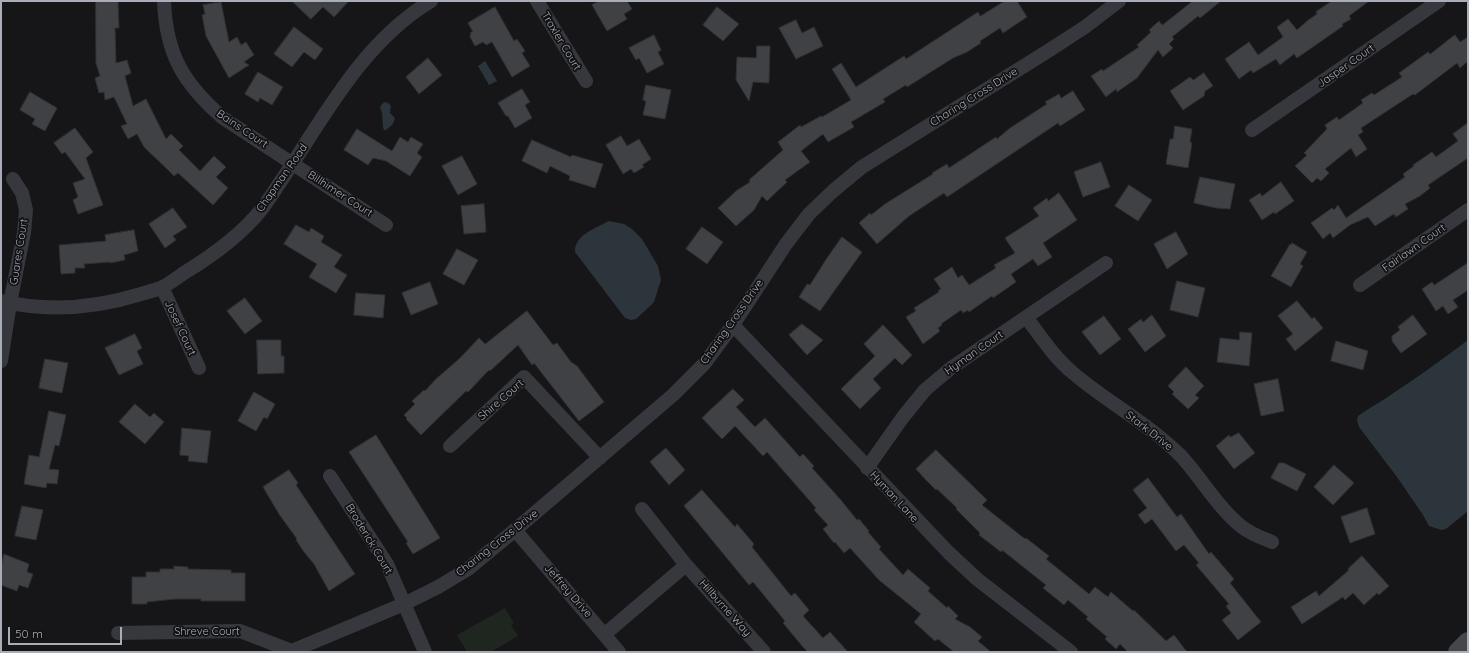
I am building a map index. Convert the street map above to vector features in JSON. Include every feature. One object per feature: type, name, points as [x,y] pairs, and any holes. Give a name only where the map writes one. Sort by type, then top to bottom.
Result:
[{"type":"main road","points":[[1458,652],[1468,642]]},
{"type":"street","name":"Bains Court","points":[[164,1],[165,22],[171,48],[190,85],[205,103],[223,118],[293,163]]},
{"type":"street","name":"Chapman Road","points":[[6,302],[48,308],[83,306],[121,300],[162,287],[208,258],[238,234],[261,211],[349,79],[368,55],[391,31],[418,9],[431,1]]},
{"type":"street","name":"Traxler Court","points":[[537,1],[586,81]]},
{"type":"street","name":"Charing Cross Drive","points":[[291,652],[404,604],[438,587],[468,568],[674,395],[704,364],[733,325],[786,244],[810,214],[839,186],[862,167],[1048,51],[1085,27],[1119,1]]},
{"type":"street","name":"Jasper Court","points":[[1252,130],[1439,1]]},
{"type":"street","name":"Billhimer Court","points":[[293,163],[386,225]]},
{"type":"street","name":"Guares Court","points":[[1,361],[6,302],[24,233],[26,210],[22,194],[14,180]]},
{"type":"street","name":"Fairlawn Court","points":[[1360,285],[1468,210]]},
{"type":"street","name":"Hyman Court","points":[[867,468],[903,417],[925,390],[951,368],[1106,263]]},
{"type":"street","name":"Josef Court","points":[[162,287],[199,368]]},
{"type":"street","name":"Stark Drive","points":[[1026,317],[1055,356],[1072,373],[1181,456],[1229,515],[1243,528],[1272,542]]},
{"type":"street","name":"Hyman Lane","points":[[733,325],[929,534],[977,579],[1071,652]]},
{"type":"street","name":"Shire Court","points":[[450,446],[524,377],[600,458]]},
{"type":"street","name":"Broderick Court","points":[[330,476],[387,564],[425,652]]},
{"type":"street","name":"Hillburne Way","points":[[642,509],[686,565],[764,652]]},
{"type":"street","name":"Jeffrey Drive","points":[[515,530],[620,652]]},
{"type":"street","points":[[605,634],[686,565]]},
{"type":"street","name":"Shreve Court","points":[[118,633],[240,630],[291,652]]},
{"type":"shaded area","points":[[485,61],[497,81],[489,85],[478,66]]},
{"type":"shaded area","points":[[384,102],[391,106],[390,113],[395,118],[393,124],[386,130],[384,130],[383,127],[380,107]]},
{"type":"shaded area","points":[[609,221],[624,224],[632,229],[642,239],[658,266],[661,280],[654,302],[636,319],[631,320],[625,318],[575,252],[578,241],[582,237],[592,229]]},
{"type":"shaded area","points":[[1468,340],[1468,511],[1446,529],[1441,530],[1429,526],[1397,477],[1359,427],[1357,420],[1358,416],[1388,397]]},
{"type":"shaded area","points":[[505,608],[514,623],[511,625],[518,636],[491,652],[467,652],[457,635]]},
{"type":"building","points":[[96,1],[118,1],[119,28],[115,28],[116,63],[127,60],[131,73],[125,76],[133,106],[146,99],[166,139],[171,134],[183,146],[179,150],[200,171],[214,156],[226,167],[216,177],[228,188],[213,205],[178,173],[174,176],[144,147],[137,134],[128,139],[121,126],[127,124],[114,97],[105,100],[104,92],[99,93],[95,78],[100,76],[96,63]]},
{"type":"building","points":[[292,1],[349,1],[334,17],[323,7],[311,19]]},
{"type":"building","points":[[599,1],[627,1],[632,9],[624,14],[627,19],[607,31],[592,5]]},
{"type":"building","points":[[1005,1],[1017,1],[1027,17],[1003,33],[1000,28],[980,41],[981,43],[967,52],[953,58],[907,87],[906,85],[883,99],[885,102],[851,122],[854,127],[828,142],[823,134],[801,151],[810,162],[785,180],[787,182],[767,201],[762,196],[754,210],[736,226],[718,208],[736,191],[750,182],[749,180],[783,150],[778,142],[800,125],[801,127],[821,116],[822,117],[851,100],[832,69],[841,63],[856,87],[904,56],[906,59],[978,12],[980,16]]},
{"type":"building","points":[[1193,1],[1221,1],[1200,18],[1198,16],[1172,37],[1174,39],[1169,44],[1173,48],[1163,57],[1158,50],[1137,78],[1117,92],[1116,89],[1106,97],[1091,76],[1102,69],[1103,71],[1139,47],[1137,45],[1151,32],[1149,30],[1159,21],[1162,25]]},
{"type":"building","points":[[1332,1],[1369,1],[1349,16],[1351,19],[1342,24],[1343,26],[1297,58],[1294,54],[1280,65],[1276,59],[1253,73],[1251,70],[1239,79],[1225,59],[1249,42],[1258,55],[1283,37],[1277,27],[1288,19],[1297,30],[1317,14],[1316,12]]},
{"type":"building","points":[[221,2],[229,42],[237,37],[241,45],[246,42],[254,55],[244,62],[249,65],[229,78],[206,36],[202,15],[205,14],[203,5]]},
{"type":"building","points":[[495,7],[514,41],[517,39],[525,51],[522,53],[530,66],[512,77],[492,42],[486,45],[483,42],[475,46],[470,37],[471,32],[473,32],[468,23]]},
{"type":"building","points":[[717,7],[739,24],[723,41],[703,25]]},
{"type":"building","points":[[796,20],[802,33],[814,27],[823,46],[796,59],[779,28]]},
{"type":"building","points":[[294,27],[323,49],[315,60],[304,52],[292,67],[274,54]]},
{"type":"building","points":[[654,35],[661,50],[658,52],[664,64],[647,73],[639,58],[636,60],[629,48]]},
{"type":"building","points":[[1455,35],[1460,42],[1468,37],[1468,61],[1460,68],[1457,63],[1415,95],[1413,94],[1361,128],[1363,132],[1358,135],[1367,149],[1356,157],[1351,148],[1325,169],[1329,173],[1321,181],[1317,178],[1312,183],[1295,166],[1307,155],[1304,153],[1327,129],[1325,125],[1337,117],[1339,120],[1363,103],[1361,100],[1372,93],[1374,95],[1402,77],[1399,73],[1428,52],[1430,54]]},
{"type":"building","points":[[757,46],[770,46],[769,83],[753,82],[749,101],[736,80],[737,57],[756,58]]},
{"type":"building","points":[[428,58],[442,75],[419,94],[406,77]]},
{"type":"building","points":[[258,72],[283,87],[272,105],[260,98],[258,102],[245,94]]},
{"type":"building","points":[[1204,73],[1213,86],[1205,91],[1204,96],[1183,110],[1170,91],[1190,77],[1193,80]]},
{"type":"building","points":[[646,85],[671,90],[665,119],[643,115],[646,101],[643,100]]},
{"type":"building","points":[[522,89],[530,102],[525,105],[532,118],[515,128],[498,103]]},
{"type":"building","points":[[1073,91],[1085,110],[1060,126],[1058,123],[947,197],[944,193],[909,216],[877,244],[859,223],[870,213],[871,215],[885,204],[933,174],[932,173],[947,164],[949,168],[996,137],[997,139],[1010,128],[1047,104],[1045,102],[1059,94],[1061,98]]},
{"type":"building","points":[[30,92],[57,108],[45,131],[32,124],[35,119],[20,110]]},
{"type":"building","points":[[1468,123],[1468,158],[1428,185],[1430,188],[1420,196],[1405,204],[1408,209],[1396,217],[1394,214],[1375,226],[1368,217],[1350,225],[1333,238],[1330,233],[1323,239],[1311,223],[1332,208],[1334,210],[1338,205],[1346,218],[1405,177],[1403,174],[1414,166],[1413,165],[1432,152],[1436,157],[1458,141],[1453,134]]},
{"type":"building","points":[[1175,126],[1192,129],[1190,142],[1192,143],[1188,168],[1166,164],[1170,139],[1173,139]]},
{"type":"building","points":[[75,128],[93,152],[86,158],[103,205],[78,214],[73,200],[78,197],[73,183],[85,179],[65,152],[62,154],[54,143]]},
{"type":"building","points":[[357,129],[392,151],[400,137],[408,142],[411,137],[423,144],[417,153],[422,157],[410,176],[386,161],[373,158],[368,165],[344,150]]},
{"type":"building","points":[[621,136],[627,146],[639,139],[651,159],[642,165],[644,167],[634,173],[631,169],[623,174],[606,145]]},
{"type":"building","points":[[532,140],[571,157],[572,155],[603,164],[595,188],[569,180],[570,176],[550,166],[547,173],[522,161]]},
{"type":"building","points":[[462,156],[477,184],[458,195],[442,166]]},
{"type":"building","points":[[1101,162],[1110,187],[1083,197],[1074,172]]},
{"type":"building","points":[[1200,177],[1235,184],[1230,209],[1216,208],[1194,203]]},
{"type":"building","points":[[1281,182],[1294,201],[1275,214],[1274,212],[1262,220],[1249,200],[1260,193],[1262,196]]},
{"type":"building","points":[[1129,185],[1152,200],[1138,221],[1115,206]]},
{"type":"building","points":[[1059,193],[1077,220],[1043,243],[1052,257],[1038,266],[1033,259],[1011,274],[1016,282],[969,312],[968,310],[963,313],[961,310],[941,324],[942,325],[938,328],[940,331],[923,344],[906,317],[916,311],[914,308],[939,292],[938,291],[941,289],[934,279],[952,267],[958,278],[962,275],[969,285],[996,268],[994,265],[1015,253],[1005,238],[1039,216],[1033,208],[1047,198],[1048,201]]},
{"type":"building","points":[[484,204],[486,232],[464,234],[461,206]]},
{"type":"building","points":[[173,208],[187,227],[173,236],[176,240],[165,248],[149,224]]},
{"type":"building","points":[[296,225],[309,232],[311,228],[324,236],[321,242],[342,255],[334,267],[347,275],[336,293],[309,277],[317,264],[284,244]]},
{"type":"building","points":[[702,227],[723,242],[707,264],[686,249]]},
{"type":"building","points":[[134,230],[138,251],[124,255],[125,260],[110,263],[84,264],[85,268],[75,268],[75,273],[61,274],[59,245],[106,241],[105,235]]},
{"type":"building","points":[[1176,232],[1188,254],[1167,269],[1154,244]]},
{"type":"building","points":[[842,237],[862,252],[820,311],[799,297],[807,284],[810,285]]},
{"type":"building","points":[[1292,243],[1307,252],[1300,264],[1303,266],[1291,287],[1271,276]]},
{"type":"building","points":[[457,249],[478,260],[464,285],[443,274]]},
{"type":"building","points":[[1468,263],[1468,290],[1453,300],[1458,307],[1448,314],[1443,306],[1436,311],[1422,289],[1432,282],[1434,285]]},
{"type":"building","points":[[1177,281],[1205,288],[1198,317],[1170,310]]},
{"type":"building","points":[[430,282],[438,304],[411,315],[402,293]]},
{"type":"building","points":[[356,293],[385,295],[383,318],[354,315]]},
{"type":"building","points":[[245,298],[262,321],[245,334],[227,311]]},
{"type":"building","points":[[1297,301],[1312,319],[1314,317],[1323,328],[1295,351],[1286,339],[1293,334],[1278,316]]},
{"type":"building","points":[[527,311],[553,345],[557,343],[571,362],[577,366],[604,402],[579,421],[534,363],[532,365],[518,345],[490,371],[489,370],[468,392],[466,391],[421,435],[404,415],[415,404],[412,401],[424,390],[425,391],[479,338],[485,344]]},
{"type":"building","points":[[1152,315],[1166,336],[1145,352],[1128,329],[1141,319],[1143,322]]},
{"type":"building","points":[[1413,315],[1427,334],[1401,353],[1392,341],[1392,336],[1400,330],[1398,327]]},
{"type":"building","points":[[1104,316],[1121,339],[1100,355],[1082,332]]},
{"type":"building","points":[[802,324],[823,340],[807,355],[789,335]]},
{"type":"building","points":[[883,325],[912,355],[902,365],[895,358],[873,379],[881,388],[860,409],[841,389],[875,356],[864,344]]},
{"type":"building","points":[[1240,332],[1252,333],[1249,366],[1217,362],[1220,338],[1239,340]]},
{"type":"building","points":[[135,334],[142,348],[137,351],[143,364],[119,375],[105,348]]},
{"type":"building","points":[[257,340],[281,340],[281,356],[284,356],[284,373],[258,374]]},
{"type":"building","points":[[1336,341],[1368,351],[1363,370],[1331,361]]},
{"type":"building","points":[[45,359],[68,363],[62,393],[39,388]]},
{"type":"building","points":[[1186,367],[1204,386],[1195,395],[1199,398],[1188,409],[1172,394],[1174,392],[1168,386]]},
{"type":"building","points":[[1278,379],[1284,411],[1261,416],[1254,384]]},
{"type":"building","points":[[733,389],[744,400],[736,407],[755,427],[765,418],[800,457],[803,454],[814,466],[812,468],[857,520],[859,519],[881,547],[879,549],[903,575],[908,569],[930,588],[928,591],[947,608],[948,606],[958,616],[955,619],[970,627],[982,637],[978,641],[991,652],[954,652],[938,639],[935,641],[914,622],[921,614],[879,580],[850,548],[844,553],[835,542],[834,543],[823,529],[828,525],[814,510],[816,508],[767,452],[763,456],[735,426],[722,439],[702,418]]},
{"type":"building","points":[[254,392],[275,404],[267,419],[264,417],[256,431],[238,421]]},
{"type":"building","points":[[135,404],[150,417],[154,413],[164,422],[145,444],[119,422]]},
{"type":"building","points":[[49,411],[66,415],[59,446],[55,445],[49,469],[59,470],[57,484],[47,483],[46,488],[24,484],[29,455],[39,457]]},
{"type":"building","points":[[182,428],[211,431],[207,463],[188,461],[189,456],[180,455]]},
{"type":"building","points":[[1239,433],[1255,453],[1234,469],[1216,446],[1229,435],[1230,437]]},
{"type":"building","points":[[376,435],[440,538],[413,554],[406,543],[408,542],[349,452]]},
{"type":"building","points":[[666,448],[685,470],[669,485],[650,462]]},
{"type":"building","points":[[936,450],[987,500],[982,505],[1049,556],[1046,559],[1089,594],[1095,587],[1108,597],[1111,592],[1133,611],[1134,610],[1166,641],[1174,635],[1187,652],[1128,652],[1120,644],[1116,649],[1105,639],[1107,637],[1086,619],[1088,617],[1068,600],[1064,605],[1043,588],[1046,585],[1002,550],[1001,552],[979,535],[980,533],[956,509],[957,508],[925,479],[916,469]]},
{"type":"building","points":[[1279,463],[1284,463],[1306,474],[1297,491],[1271,478]]},
{"type":"building","points":[[1334,465],[1354,483],[1333,505],[1314,487]]},
{"type":"building","points":[[289,470],[298,483],[296,485],[355,574],[329,591],[314,564],[296,540],[297,539],[279,514],[263,487]]},
{"type":"building","points":[[1148,478],[1177,517],[1181,514],[1209,554],[1211,552],[1234,579],[1230,583],[1261,622],[1238,640],[1222,620],[1231,613],[1226,606],[1229,604],[1196,565],[1199,563],[1184,545],[1176,551],[1152,519],[1145,524],[1138,515],[1147,508],[1133,490]]},
{"type":"building","points":[[702,490],[735,527],[737,524],[754,544],[752,547],[791,596],[795,593],[809,610],[803,616],[823,638],[830,632],[848,652],[808,652],[803,647],[783,623],[785,621],[753,582],[749,585],[684,506]]},
{"type":"building","points":[[22,506],[43,510],[36,540],[15,536]]},
{"type":"building","points":[[1367,508],[1375,534],[1350,543],[1341,517]]},
{"type":"building","points":[[4,554],[29,564],[27,572],[33,574],[28,588],[19,585],[17,591],[1,585],[1,567]]},
{"type":"building","points":[[1362,556],[1389,586],[1379,595],[1377,593],[1364,605],[1353,593],[1345,600],[1343,597],[1302,624],[1291,607],[1316,591],[1319,596],[1349,570],[1348,569]]},
{"type":"building","points":[[174,566],[188,567],[188,569],[231,570],[231,573],[245,573],[245,601],[201,601],[201,599],[175,599],[147,602],[147,604],[132,604],[132,577],[146,577],[146,572],[160,572],[160,569],[174,569]]}]
